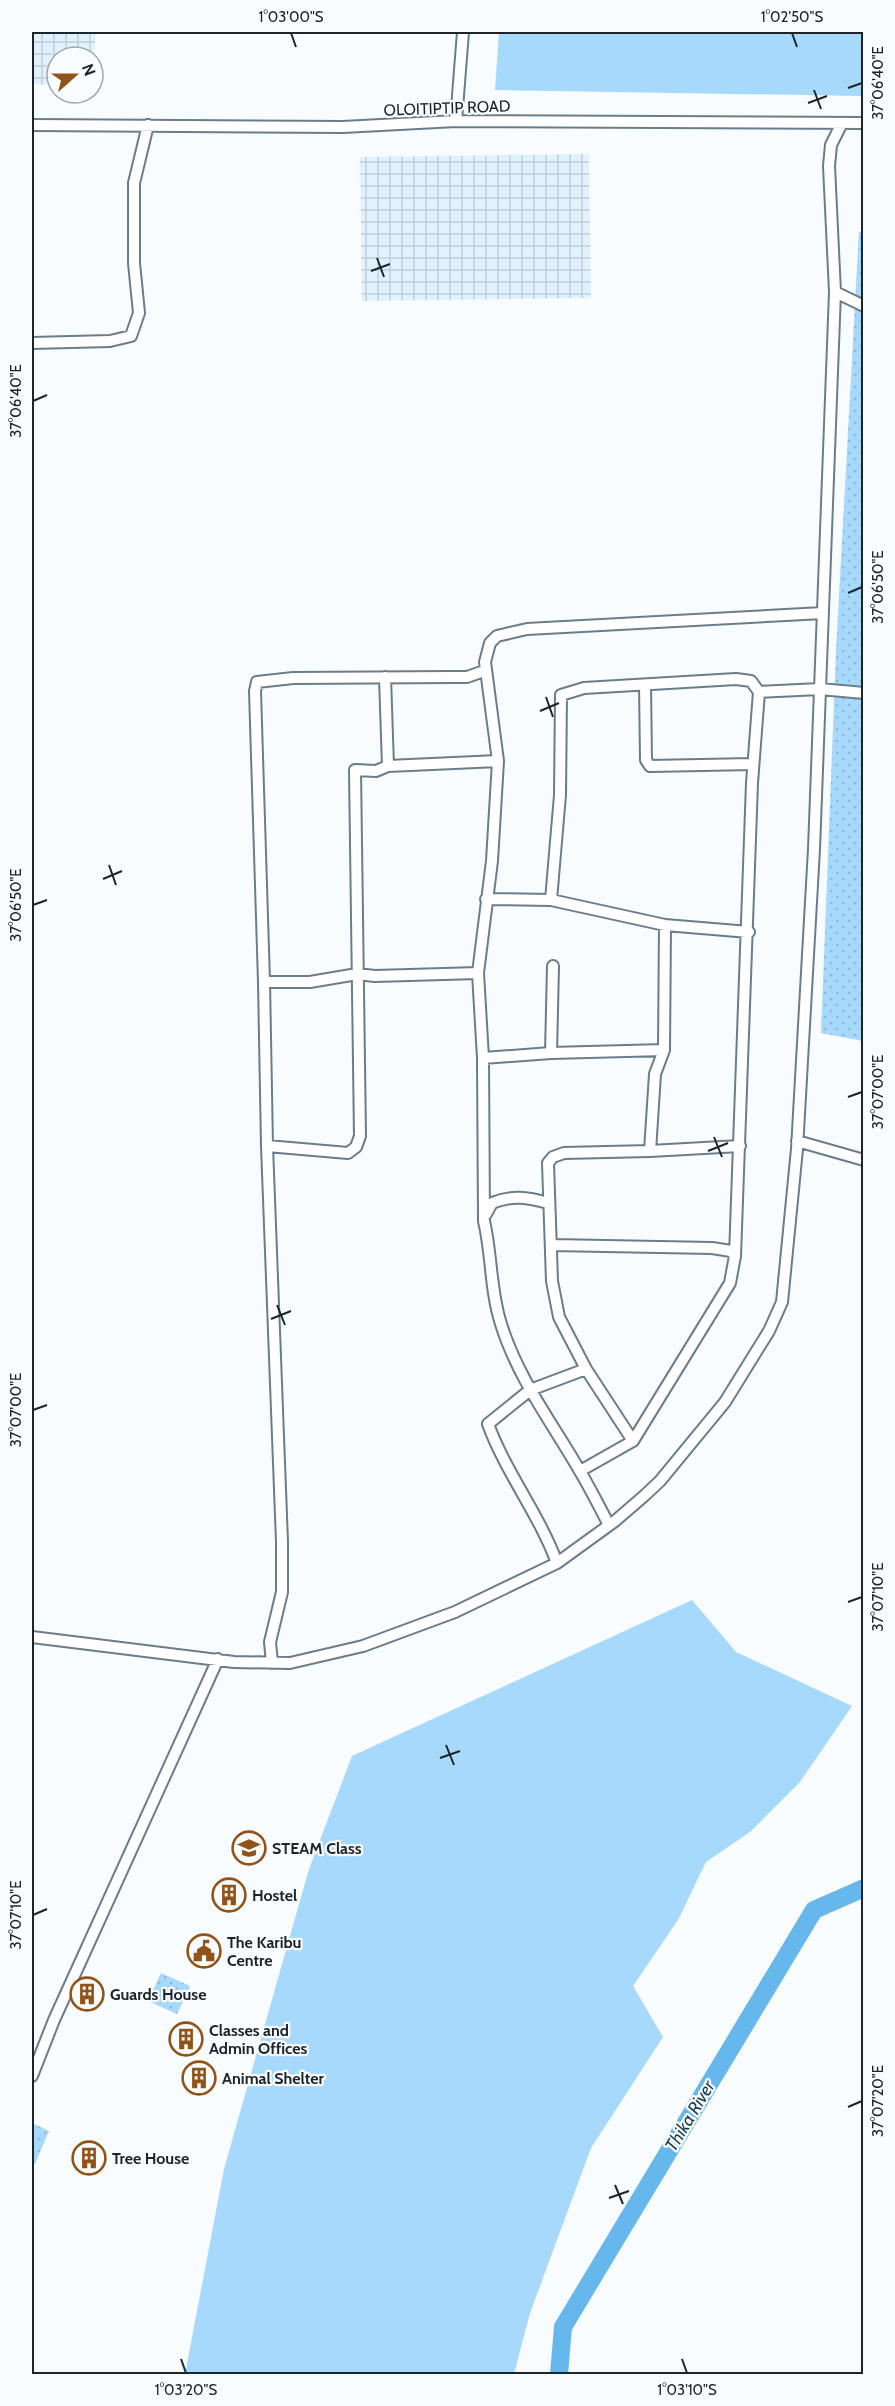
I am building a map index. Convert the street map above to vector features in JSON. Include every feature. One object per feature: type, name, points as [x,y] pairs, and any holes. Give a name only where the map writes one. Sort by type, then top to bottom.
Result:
[{"type":"street","points":[[456,120],[463,32]]},
{"type":"street","name":"OLOITIPTIP ROAD","points":[[32,125],[343,127],[456,120],[864,123]]},
{"type":"street","points":[[32,1637],[218,1659],[272,1663],[311,1659],[363,1646],[455,1612],[557,1563],[609,1525],[660,1481],[724,1402],[769,1331],[784,1294],[797,1141],[820,689],[835,292],[829,166],[831,145],[842,123]]},
{"type":"street","points":[[32,343],[110,341],[132,336],[139,314],[134,263],[134,183],[148,125]]},
{"type":"street","points":[[835,292],[864,306]]},
{"type":"street","points":[[609,1525],[580,1471],[530,1390],[501,1325],[491,1280],[489,1242],[484,1221],[483,1058],[478,973],[492,861],[498,761],[484,671],[490,643],[497,636],[516,631],[823,613]]},
{"type":"street","points":[[272,1663],[270,1642],[282,1592],[282,1542],[267,1146],[255,712],[257,682],[292,678],[467,677],[484,671]]},
{"type":"street","points":[[385,677],[388,766]]},
{"type":"street","points":[[551,900],[560,795],[561,695],[584,688],[743,679],[755,684],[759,692],[753,764],[749,932],[735,1256],[730,1283],[633,1441],[580,1471]]},
{"type":"street","points":[[645,685],[646,760],[650,766],[753,764]]},
{"type":"street","points":[[759,692],[820,689],[864,693]]},
{"type":"street","points":[[267,1146],[348,1153],[356,1147],[360,1136],[355,770],[376,771],[388,766],[498,761]]},
{"type":"street","points":[[486,899],[551,900],[665,925],[749,932]]},
{"type":"street","points":[[650,1151],[655,1074],[664,1050],[665,925]]},
{"type":"street","points":[[551,1053],[553,966]]},
{"type":"street","points":[[264,982],[310,982],[357,974],[375,976],[478,973]]},
{"type":"street","points":[[483,1058],[551,1053],[664,1050]]},
{"type":"street","points":[[797,1141],[864,1160]]},
{"type":"street","points":[[633,1441],[586,1369],[559,1317],[552,1281],[548,1163],[553,1157],[564,1153],[740,1146]]},
{"type":"street","points":[[484,1221],[489,1205],[502,1198],[523,1197],[548,1203]]},
{"type":"street","points":[[552,1245],[712,1248],[731,1251],[735,1256]]},
{"type":"street","points":[[557,1563],[540,1523],[500,1456],[488,1424],[530,1390],[586,1369]]},
{"type":"street","points":[[32,2076],[54,2020],[218,1659]]},
{"type":"shaded area","points":[[32,32],[96,32],[95,45],[45,45],[45,85],[32,84]]},
{"type":"shaded area","points":[[499,32],[863,32],[863,96],[495,90]]},
{"type":"shaded area","points":[[589,154],[591,298],[362,301],[360,157]]},
{"type":"shaded area","points":[[859,231],[864,234],[863,1041],[821,1033],[836,651]]},
{"type":"shaded area","points":[[692,1600],[736,1652],[852,1706],[800,1782],[750,1832],[706,1862],[678,1920],[633,1986],[663,2037],[591,2148],[530,2313],[514,2374],[185,2374],[224,2169],[309,1869],[352,1756]]},
{"type":"shaded area","points":[[161,1973],[190,1986],[177,2014],[148,2001]]},
{"type":"shaded area","points":[[32,2123],[49,2131],[35,2164],[32,2163]]},
{"type":"waterway","name":"Thika River","points":[[559,2374],[563,2327],[814,1910],[864,1888]]},
{"type":"place","name":"STEAM Class","points":[[249,1848]]},
{"type":"place","name":"Hostel","points":[[229,1895]]},
{"type":"place","name":"The Karibu Centre","points":[[204,1951]]},
{"type":"place","name":"Guards House","points":[[87,1994]]},
{"type":"place","name":"Classes and Admin Offices","points":[[186,2039]]},
{"type":"place","name":"Animal Shelter","points":[[199,2078]]},
{"type":"place","name":"Tree House","points":[[89,2158]]}]
